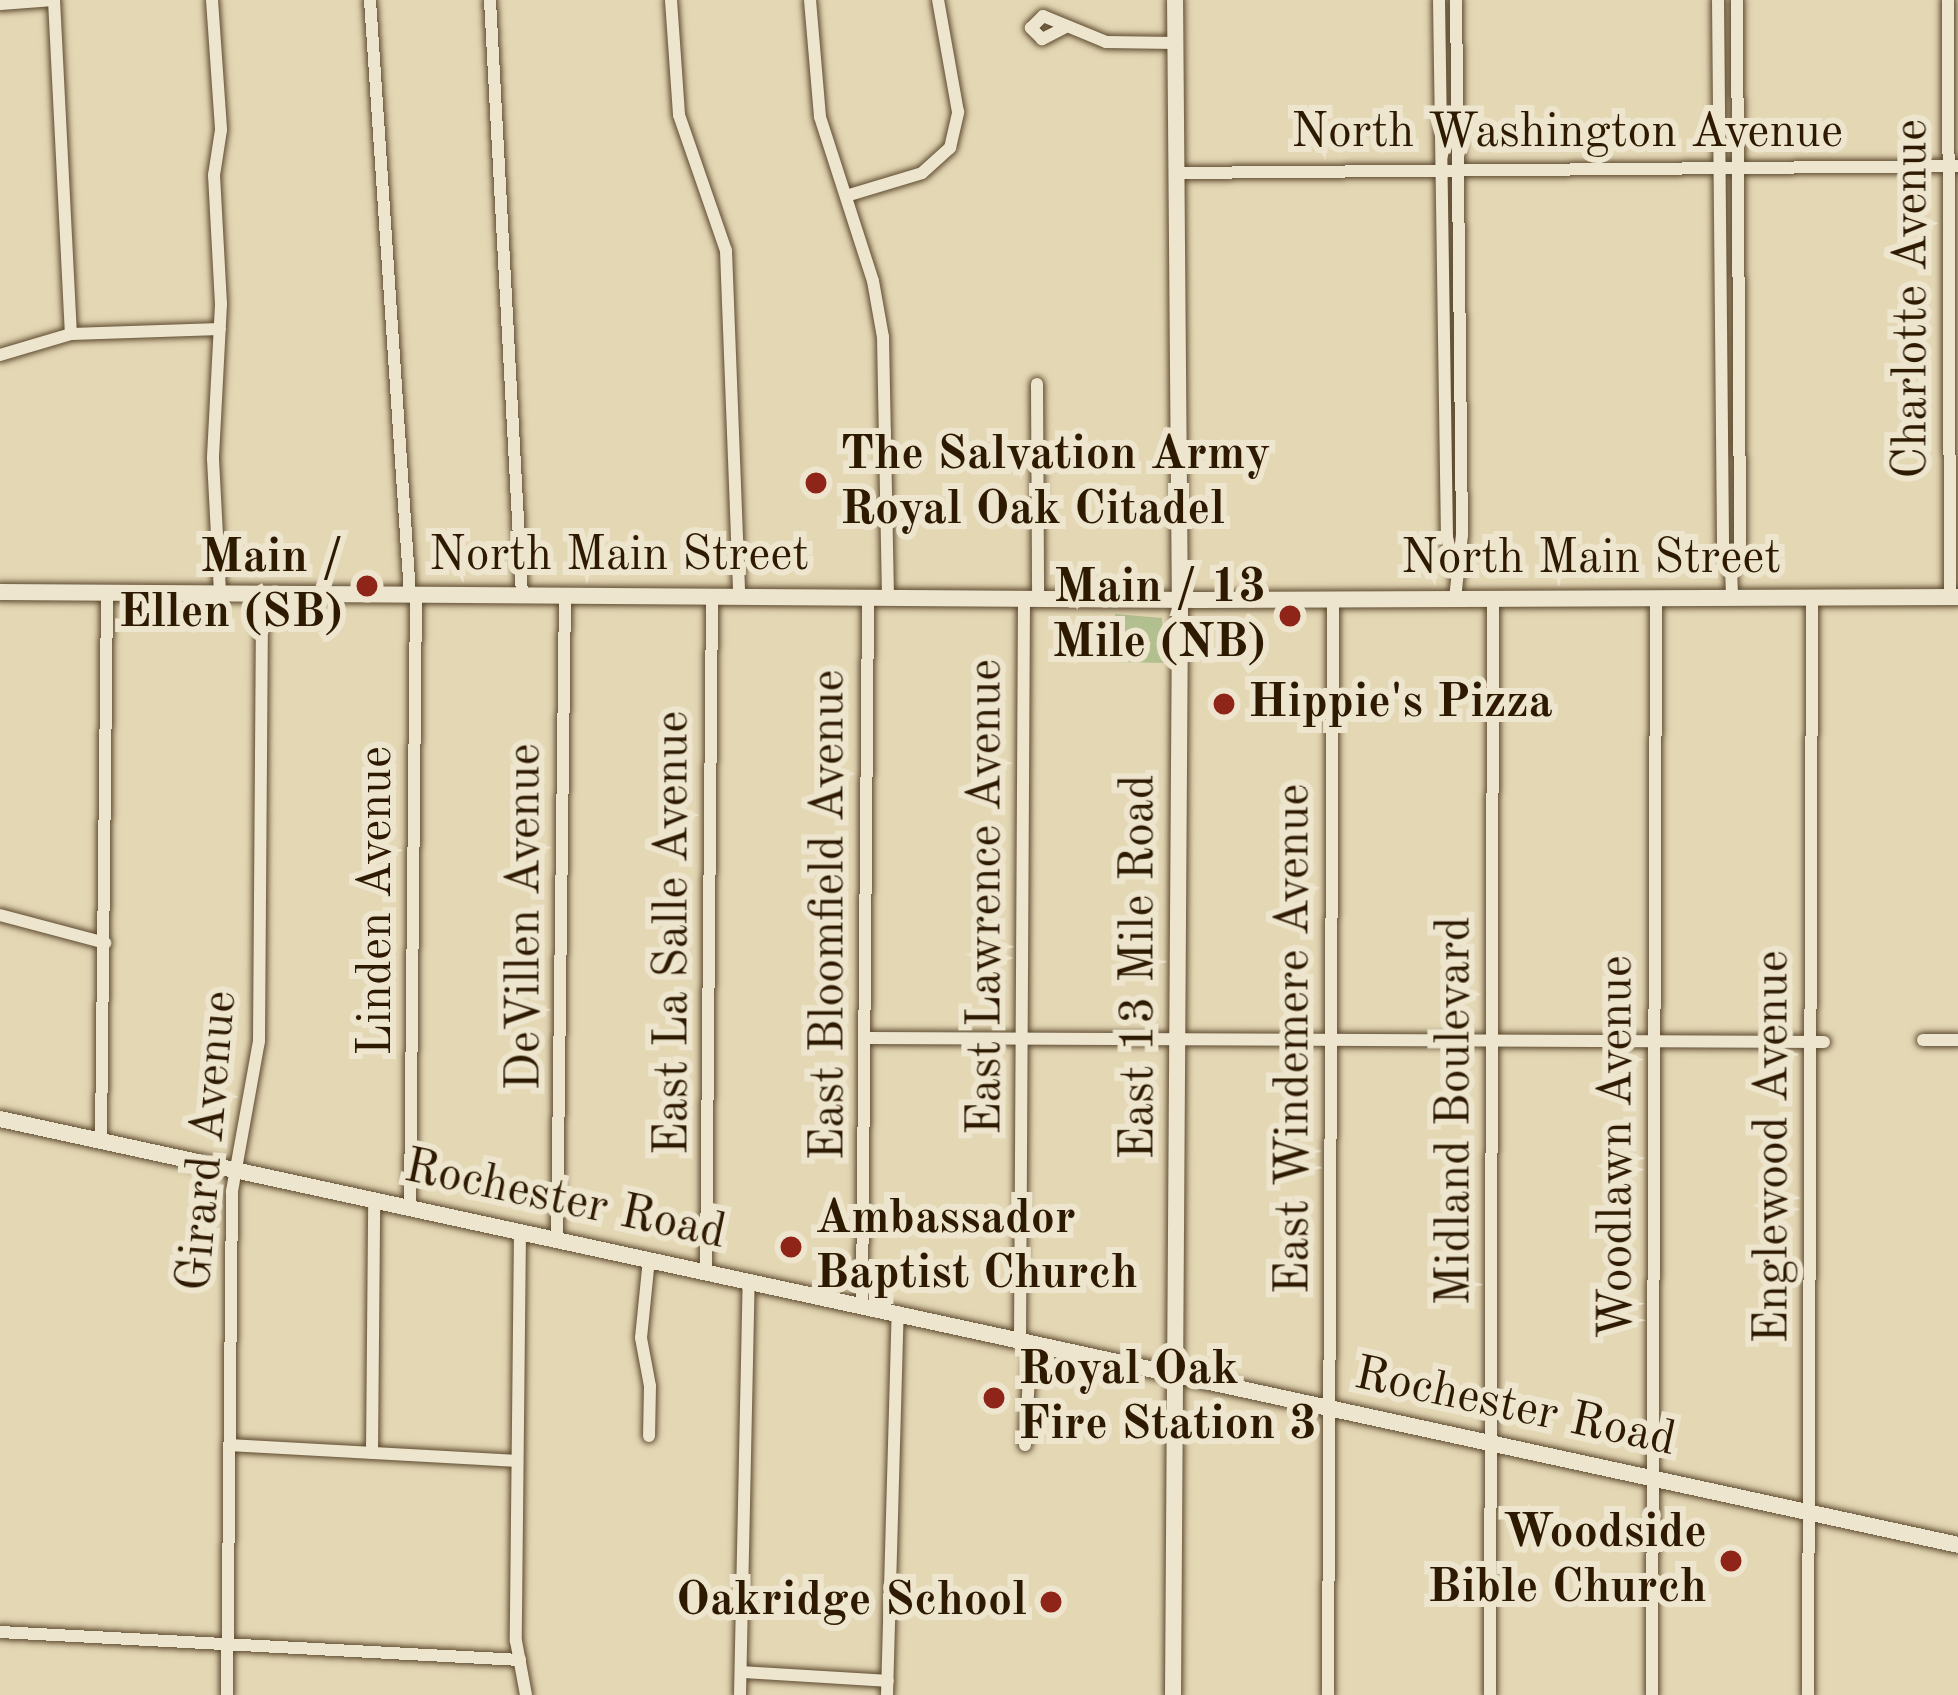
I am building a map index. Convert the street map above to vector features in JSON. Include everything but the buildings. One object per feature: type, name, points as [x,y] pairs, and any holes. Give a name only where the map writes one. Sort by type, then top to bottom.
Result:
[{"type":"main road","name":"East 13 Mile Road","points":[[1173,1695],[1180,600],[1175,0]]},
{"type":"main road","name":"North Main Street","points":[[0,592],[1180,600],[1954,597]]},
{"type":"main road","name":"Rochester Road","points":[[0,1119],[1958,1545]]},
{"type":"street","points":[[0,4],[54,0],[71,334]]},
{"type":"street","points":[[212,0],[220,130],[214,176],[220,329],[213,459],[220,593]]},
{"type":"street","name":"Linden Avenue","points":[[370,0],[413,594],[410,1208]]},
{"type":"street","points":[[490,0],[522,595]]},
{"type":"street","points":[[671,0],[679,115],[726,251],[740,596]]},
{"type":"street","points":[[809,0],[820,118],[873,281],[883,337],[888,597]]},
{"type":"street","points":[[846,196],[929,170],[953,141],[956,93],[938,0]]},
{"type":"street","points":[[1439,0],[1447,537],[1455,571]]},
{"type":"street","points":[[1455,599],[1462,535],[1456,0]]},
{"type":"street","points":[[1718,0],[1723,544],[1731,567],[1732,599]]},
{"type":"street","points":[[1731,567],[1740,544],[1737,0]]},
{"type":"street","name":"Charlotte Avenue","points":[[1948,0],[1954,597]]},
{"type":"street","points":[[1064,28],[1117,43],[1176,43]]},
{"type":"street","name":"North Washington Avenue","points":[[1177,173],[1953,166]]},
{"type":"street","points":[[0,356],[71,334],[220,329]]},
{"type":"street","points":[[1444,365],[1460,365]]},
{"type":"street","points":[[1722,366],[1738,366]]},
{"type":"street","name":"East Lawrence Avenue","points":[[1025,1444],[1023,1038],[1037,384]]},
{"type":"street","points":[[101,1140],[107,592]]},
{"type":"street","name":"Girard Avenue","points":[[227,1695],[237,1170],[258,1055],[262,593]]},
{"type":"street","name":"DeVillen Avenue","points":[[557,1239],[565,595]]},
{"type":"street","name":"East La Salle Avenue","points":[[706,1271],[712,596]]},
{"type":"street","name":"East Bloomfield Avenue","points":[[862,1304],[868,597]]},
{"type":"street","name":"Woodlawn Avenue","points":[[1652,1695],[1656,598]]},
{"type":"street","name":"Englewood Avenue","points":[[1808,1695],[1818,1042],[1812,598]]},
{"type":"street","name":"East Windemere Avenue","points":[[1328,1695],[1333,599]]},
{"type":"street","name":"Midland Boulevard","points":[[1490,1695],[1493,599]]},
{"type":"street","points":[[0,915],[105,943]]},
{"type":"street","points":[[866,1038],[1818,1042]]},
{"type":"street","points":[[1923,1040],[1958,1040]]},
{"type":"street","points":[[372,1453],[374,1199]]},
{"type":"street","points":[[520,1231],[517,1461],[520,1660],[526,1695]]},
{"type":"street","points":[[649,1259],[641,1338],[650,1386],[650,1436]]},
{"type":"street","points":[[740,1695],[748,1280]]},
{"type":"street","points":[[742,1672],[888,1688],[898,1312]]},
{"type":"street","points":[[230,1445],[517,1461]]},
{"type":"street","points":[[0,1632],[520,1660]]},
{"type":"green space","points":[[1115,614],[1162,618],[1165,663],[1115,662]]},
{"type":"place","name":"The Salvation Army Royal Oak Citadel","points":[[816,483]]},
{"type":"place","name":"Main / Ellen (SB)","points":[[367,586]]},
{"type":"place","name":"Main / 13 Mile (NB)","points":[[1290,616]]},
{"type":"place","name":"Hippie's Pizza","points":[[1224,704]]},
{"type":"place","name":"Ambassador Baptist Church","points":[[791,1247]]},
{"type":"place","name":"Royal Oak Fire Station 3","points":[[994,1398]]},
{"type":"place","name":"Woodside Bible Church","points":[[1731,1561]]},
{"type":"place","name":"Oakridge School","points":[[1051,1602]]}]
